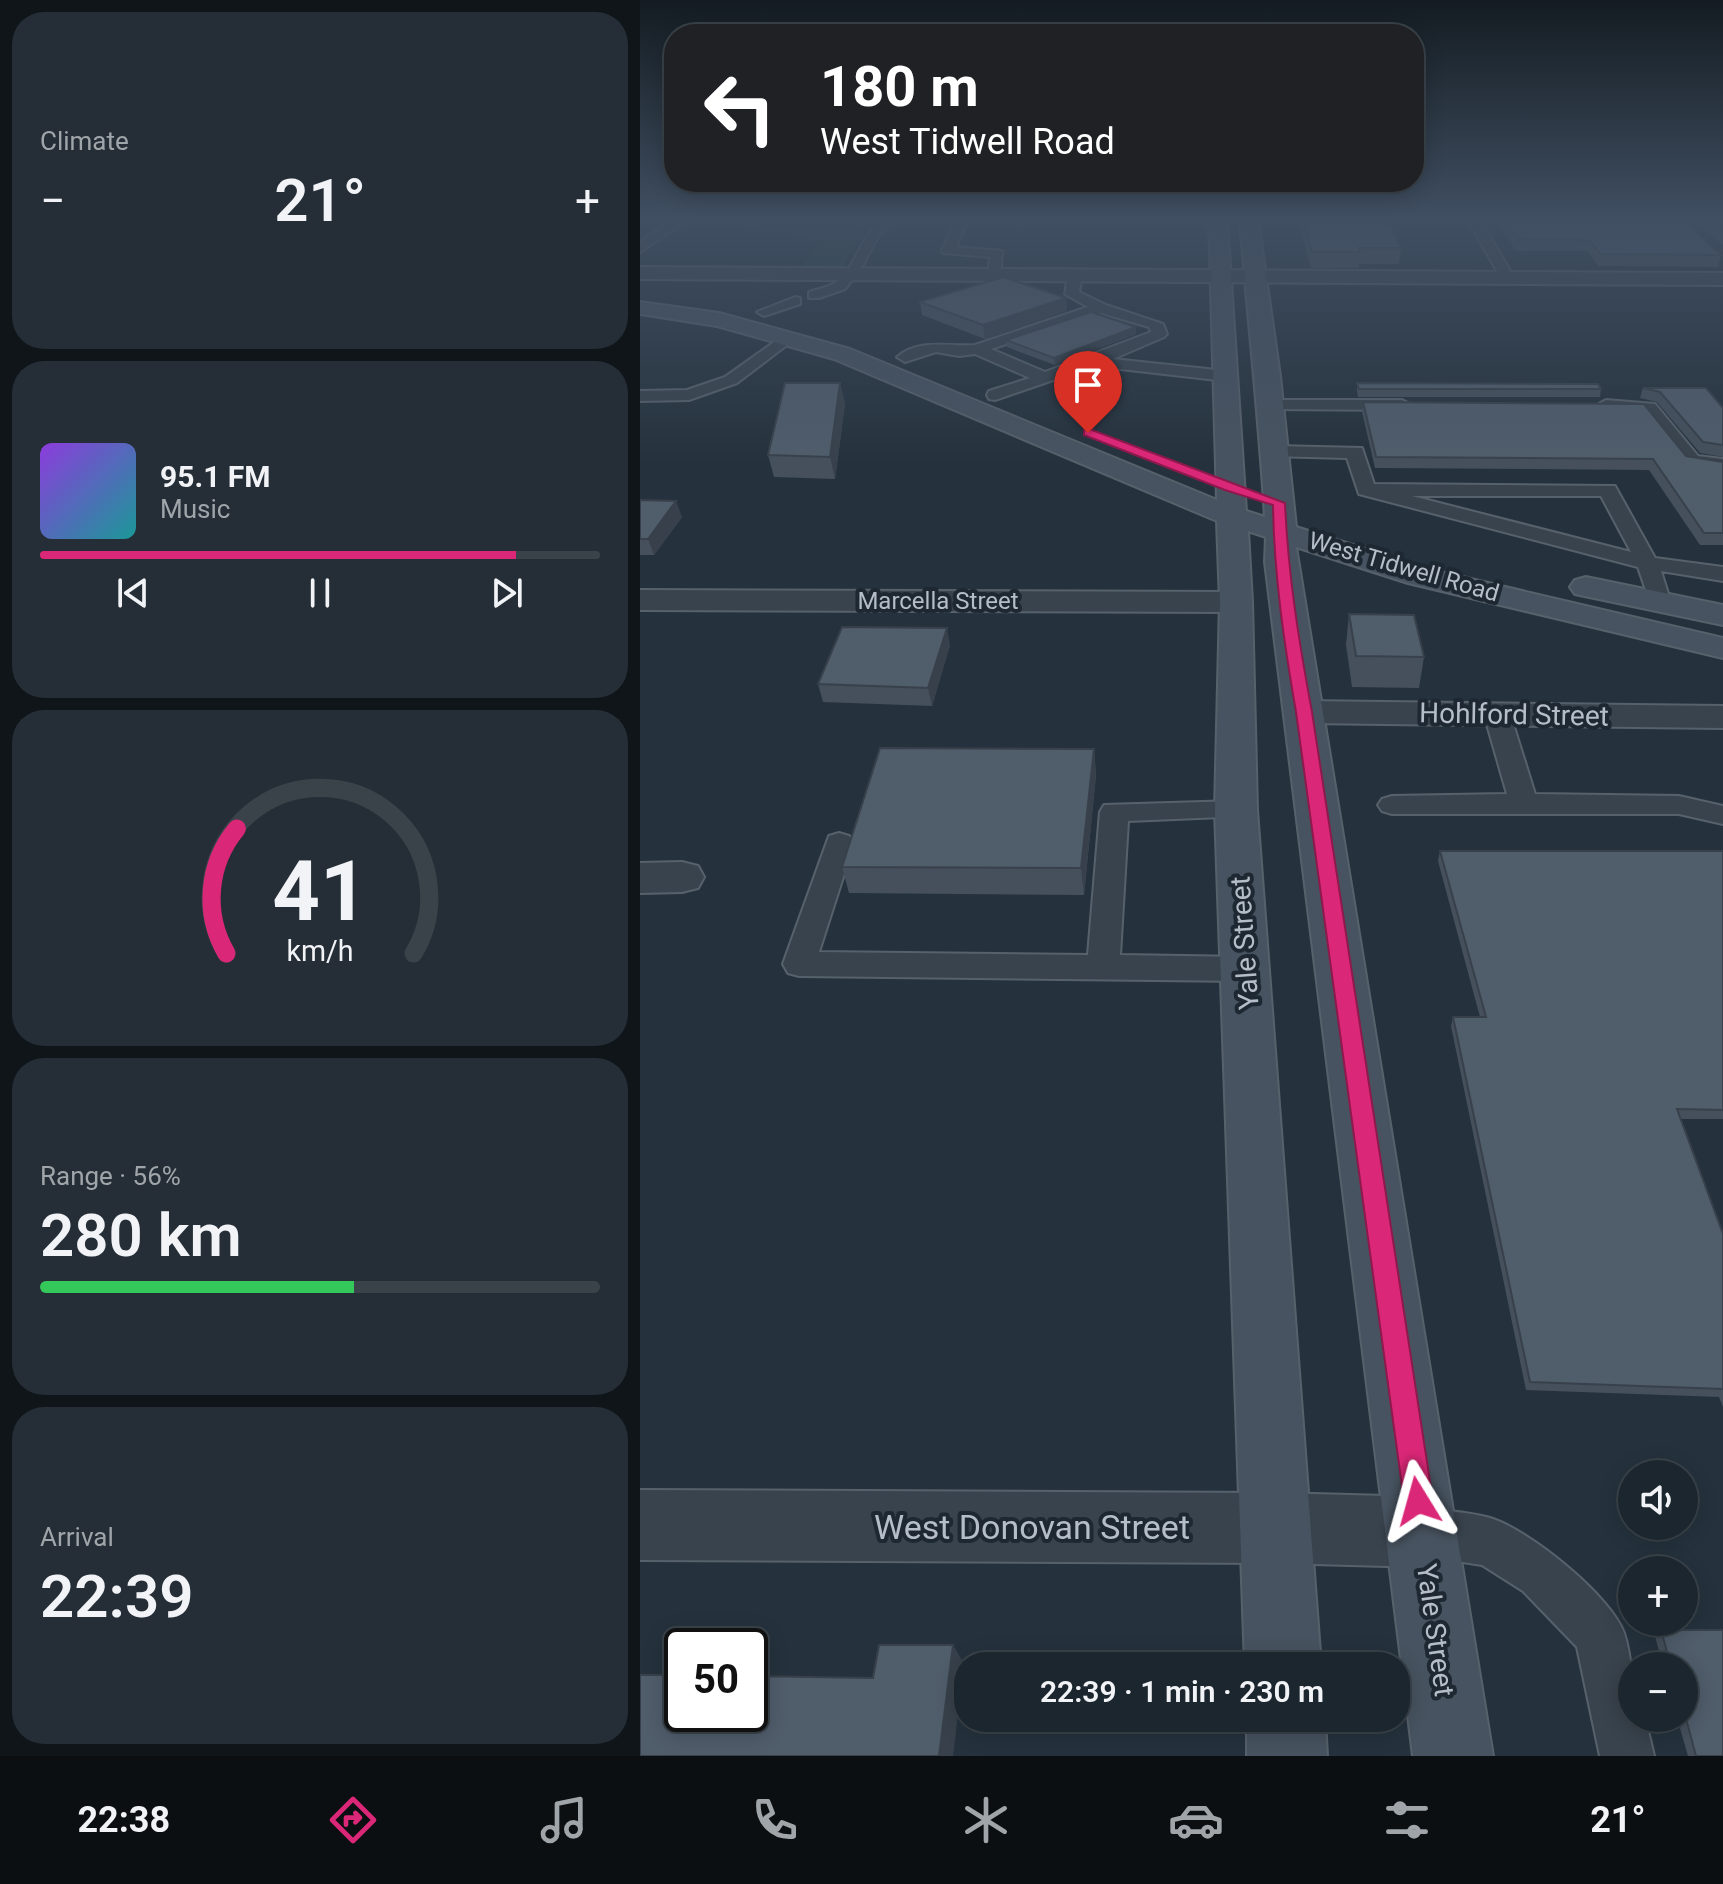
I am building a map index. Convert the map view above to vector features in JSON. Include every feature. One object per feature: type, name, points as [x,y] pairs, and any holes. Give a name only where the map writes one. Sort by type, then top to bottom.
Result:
[{"type":"main road","points":[[728,302],[874,342],[995,395],[1151,457]]},
{"type":"main road","name":"Yale Street","points":[[1221,302],[1226,376],[1222,494],[1236,602],[1236,810],[1282,1652]]},
{"type":"main road","name":"Yale Street","points":[[1258,302],[1268,376],[1281,562],[1289,626],[1304,712],[1453,1756]]},
{"type":"main road","name":"West Tidwell Road","points":[[640,308],[719,320],[842,354],[869,367],[1280,516],[1419,576],[1723,648]]},
{"type":"main road","points":[[869,367],[905,357]]},
{"type":"main road","points":[[1226,376],[1268,376]]},
{"type":"main road","name":"West Tidwell Road","points":[[1280,516],[1366,529]]},
{"type":"main road","name":"West Tidwell Road","points":[[1439,551],[1723,615]]},
{"type":"main road","points":[[1286,1732],[1287,1756]]},
{"type":"street","name":"Marcella Street","points":[[640,600],[1236,602]]},
{"type":"street","name":"Hohlford Street","points":[[1304,712],[1723,717]]},
{"type":"street","name":"West Donovan Street","points":[[640,1525],[1277,1528],[1423,1532]]},
{"type":"lane","points":[[764,312],[792,302]]},
{"type":"lane","points":[[995,395],[1094,361],[1159,334],[1156,324],[1088,302]]},
{"type":"lane","points":[[905,357],[935,347],[959,351],[977,349],[1101,308]]},
{"type":"lane","points":[[640,396],[689,395],[731,380],[787,338]]},
{"type":"lane","points":[[977,349],[1042,377]]},
{"type":"lane","points":[[1094,361],[1226,376]]},
{"type":"lane","points":[[1270,405],[1413,405]]},
{"type":"lane","points":[[1584,405],[1649,408],[1692,461],[1723,465]]},
{"type":"lane","points":[[1275,452],[1355,452],[1366,490]]},
{"type":"lane","points":[[1366,490],[1608,490],[1647,563],[1660,603]]},
{"type":"lane","points":[[1366,490],[1647,563],[1723,574]]},
{"type":"lane","points":[[1497,714],[1524,803]]},
{"type":"lane","points":[[1392,805],[1679,805],[1723,815]]},
{"type":"lane","points":[[1103,968],[1114,812],[1236,810]]},
{"type":"lane","points":[[839,843],[799,964],[1246,969]]},
{"type":"lane","points":[[1423,1532],[1490,1542],[1540,1574],[1599,1634],[1627,1756]]},
{"type":"building","points":[[920,302],[1054,302],[983,325]]},
{"type":"building","points":[[1091,312],[1136,327],[1054,358],[1006,340]]},
{"type":"building","points":[[785,383],[840,383],[830,457],[768,455]]},
{"type":"building","points":[[1357,383],[1598,384],[1601,389],[1359,389]]},
{"type":"building","points":[[1643,388],[1706,388],[1723,408],[1723,445],[1703,442],[1660,392]]},
{"type":"building","points":[[1363,402],[1644,404],[1686,456],[1723,462],[1723,533],[1704,533],[1653,459],[1376,457]]},
{"type":"building","points":[[640,500],[676,501],[648,539],[640,539]]},
{"type":"building","points":[[1349,614],[1414,615],[1424,657],[1356,656]]},
{"type":"building","points":[[842,627],[947,628],[928,688],[818,684]]},
{"type":"building","points":[[880,748],[1094,749],[1081,868],[842,867]]},
{"type":"building","points":[[1440,851],[1723,851],[1723,1110],[1677,1109],[1723,1234],[1723,1389],[1530,1382],[1453,1017],[1486,1017]]},
{"type":"building","points":[[1698,1630],[1723,1630],[1723,1756],[1696,1756],[1690,1732],[1698,1732],[1698,1652],[1667,1652],[1663,1636],[1698,1636]]},
{"type":"building","points":[[879,1645],[953,1645],[939,1756],[640,1756],[640,1675],[664,1675],[664,1732],[768,1732],[768,1676],[873,1678]]},
{"type":"route","points":[[1088,433],[1279,503],[1281,562],[1289,626],[1418,1501]]}]
